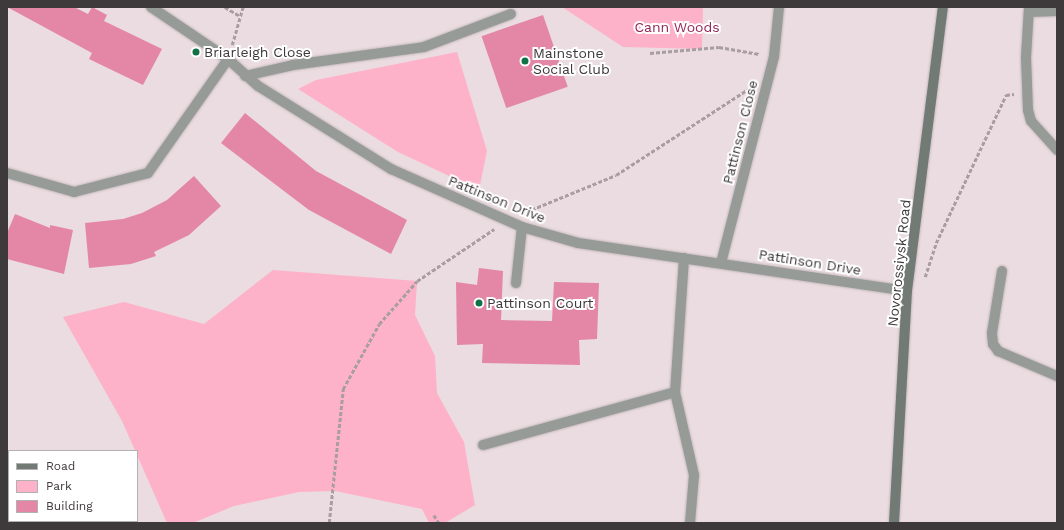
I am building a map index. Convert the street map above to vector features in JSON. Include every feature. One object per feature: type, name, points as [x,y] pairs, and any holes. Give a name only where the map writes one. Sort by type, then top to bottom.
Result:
[{"type":"main road","name":"Novorossiysk Road","points":[[894,523],[907,291],[943,7]]},
{"type":"street","name":"Pattinson Drive","points":[[151,7],[228,59],[246,76],[391,169],[506,221],[578,243],[907,291]]},
{"type":"street","name":"Pattinson Close","points":[[721,263],[774,57],[779,7]]},
{"type":"street","points":[[1057,11],[1029,9],[1027,92],[1031,121],[1057,150]]},
{"type":"street","points":[[246,76],[293,65],[424,47],[510,14]]},
{"type":"street","points":[[7,173],[74,192],[148,173],[228,59]]},
{"type":"street","points":[[516,283],[522,227]]},
{"type":"street","points":[[684,258],[675,392],[694,475],[688,523]]},
{"type":"street","points":[[1002,271],[992,333],[993,344],[998,351],[1057,376]]},
{"type":"street","points":[[483,445],[675,392]]},
{"type":"path","points":[[225,7],[240,16]]},
{"type":"path","points":[[228,59],[243,7]]},
{"type":"path","points":[[650,53],[719,47],[774,57]]},
{"type":"path","points":[[329,523],[343,389],[379,324],[417,281],[506,221],[616,175],[768,77]]},
{"type":"path","points":[[924,281],[936,243],[1006,95],[1027,92]]},
{"type":"path","points":[[434,515],[439,523]]},
{"type":"green space","name":"Cann Woods","points":[[562,7],[703,7],[702,49],[623,47]]},
{"type":"green space","points":[[457,52],[487,151],[479,190],[398,152],[298,89],[316,80]]},
{"type":"green space","points":[[273,270],[417,281],[415,315],[435,356],[437,393],[464,442],[475,505],[445,523],[429,523],[422,509],[335,491],[299,492],[234,506],[193,523],[167,523],[138,457],[138,450],[135,450],[122,421],[63,317],[124,302],[204,324]]},
{"type":"building","points":[[7,7],[74,7],[88,14],[92,7],[107,15],[104,21],[162,49],[143,85],[89,59],[92,53]]},
{"type":"building","name":"Mainstone Social Club","points":[[543,15],[568,87],[506,108],[482,36]]},
{"type":"building","points":[[245,113],[316,171],[407,220],[391,254],[309,210],[221,143]]},
{"type":"building","points":[[194,176],[221,206],[189,235],[154,252],[156,256],[131,264],[89,268],[85,223],[123,219],[142,213],[167,200]]},
{"type":"building","points":[[15,214],[50,228],[50,225],[73,230],[64,274],[7,259],[7,233]]},
{"type":"building","name":"Pattinson Court","points":[[479,268],[503,271],[501,320],[552,321],[554,282],[599,283],[597,339],[579,340],[580,365],[482,363],[483,344],[457,345],[456,282],[477,285]]},
{"type":"place","name":"Briarleigh Close","points":[[196,52]]},
{"type":"place","name":"Mainstone Social Club","points":[[525,61]]},
{"type":"place","name":"Pattinson Court","points":[[479,303]]}]
